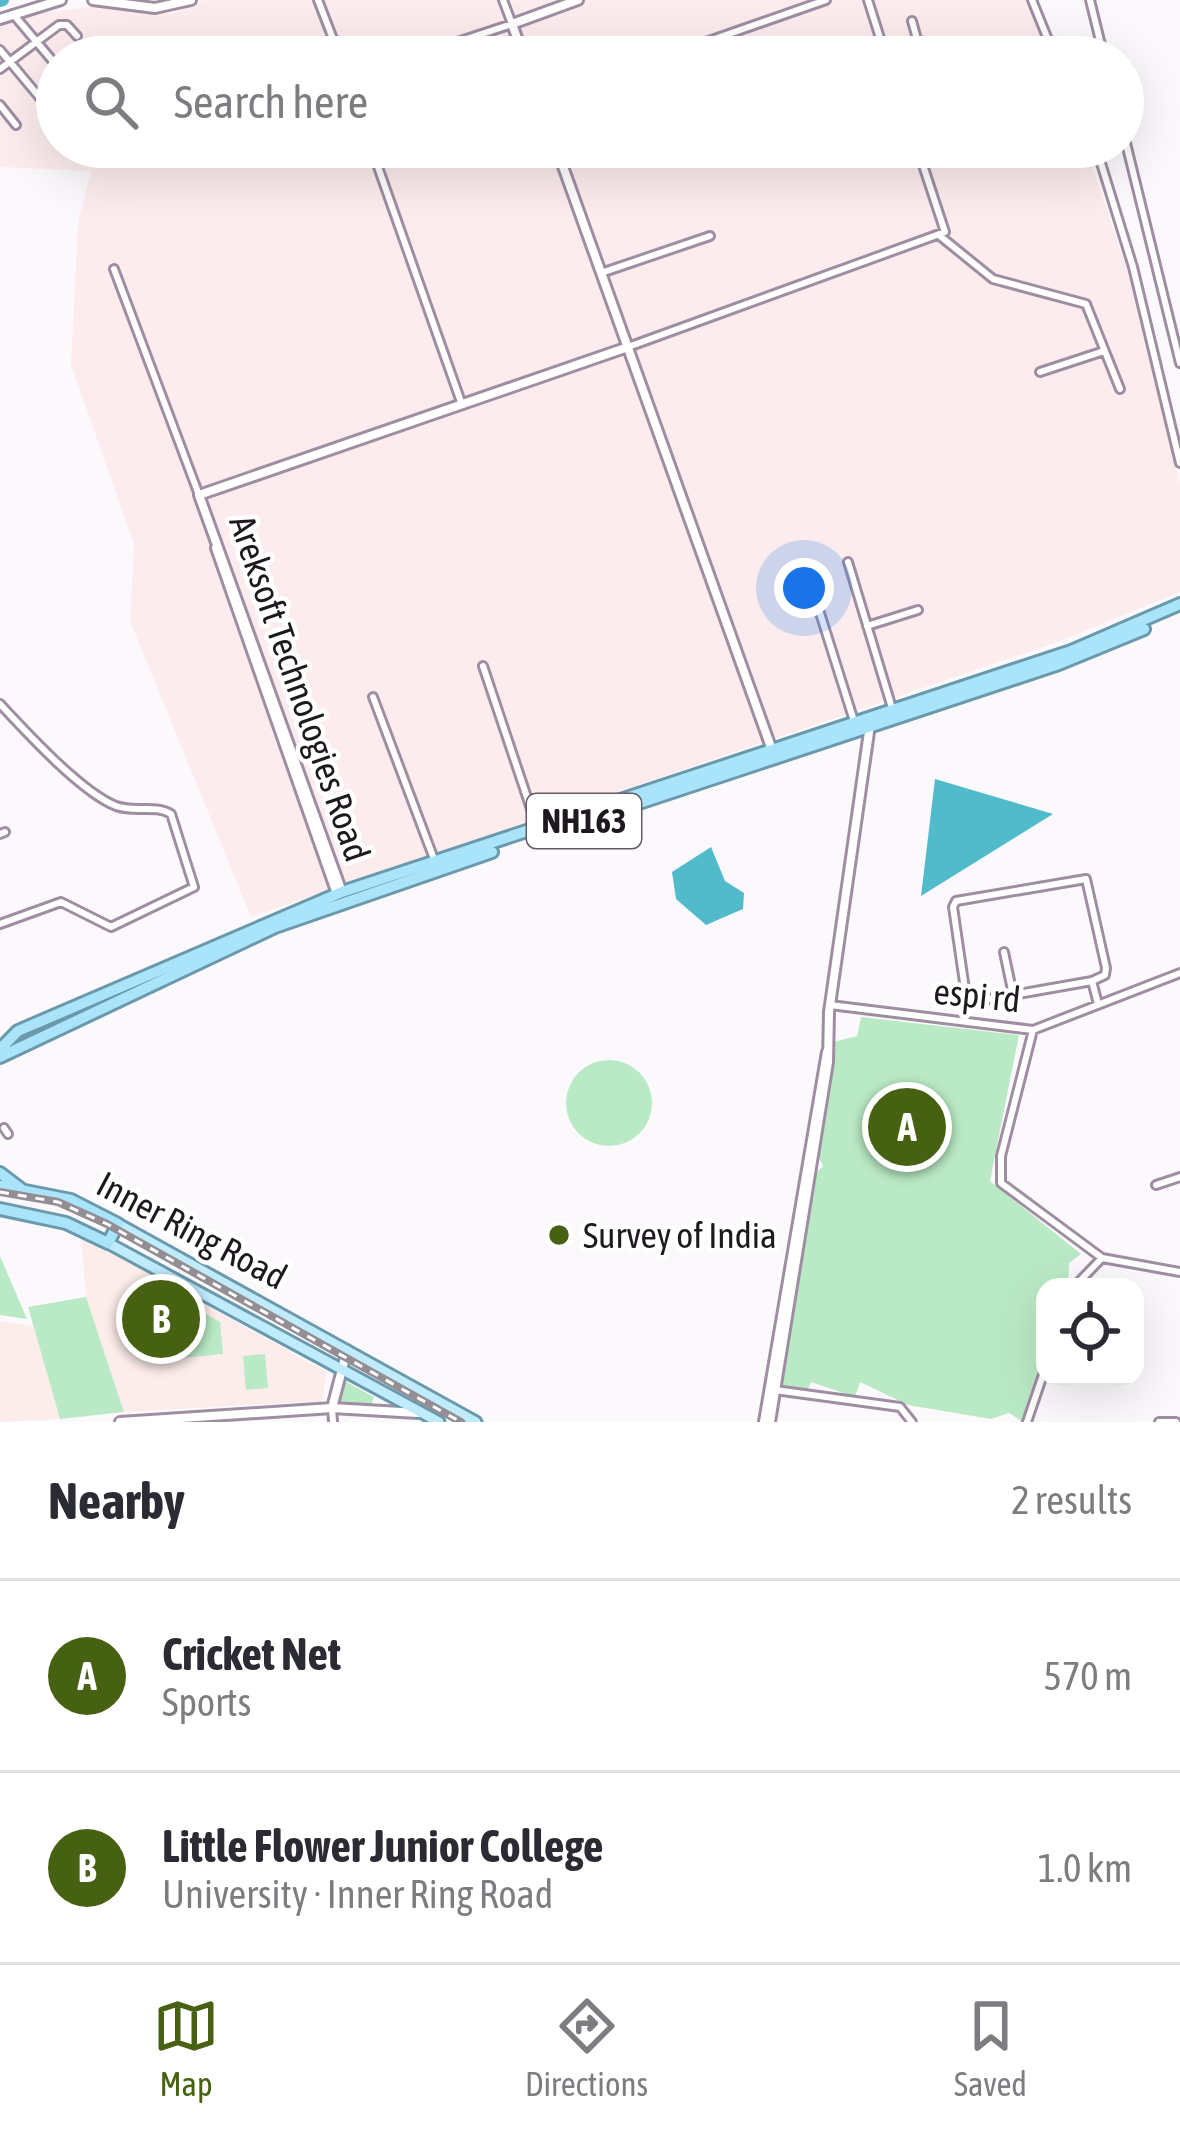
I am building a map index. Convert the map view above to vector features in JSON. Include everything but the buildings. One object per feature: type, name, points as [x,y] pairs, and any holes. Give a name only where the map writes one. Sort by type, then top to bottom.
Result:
[{"type":"highway","name":"NH163","points":[[0,1046],[18,1030],[340,893],[1064,662],[1180,609]]},
{"type":"highway","name":"NH163","points":[[0,1046],[275,927],[1159,618]]},
{"type":"highway","points":[[0,1173],[21,1189]]},
{"type":"highway","name":"Inner Ring Road","points":[[0,1186],[78,1202],[118,1224]]},
{"type":"highway","name":"Inner Ring Road","points":[[0,1209],[66,1223],[108,1243]]},
{"type":"highway","points":[[108,1243],[118,1224]]},
{"type":"main road","name":"Inner Ring Road","points":[[118,1224],[476,1422]]},
{"type":"main road","name":"Inner Ring Road","points":[[108,1243],[439,1422]]},
{"type":"street","points":[[0,19],[61,0]]},
{"type":"street","points":[[93,0],[155,8],[191,0]]},
{"type":"street","points":[[318,0],[332,36]]},
{"type":"street","points":[[503,0],[517,36]]},
{"type":"street","points":[[474,36],[578,0]]},
{"type":"street","points":[[723,36],[826,0]]},
{"type":"street","points":[[868,0],[879,36]]},
{"type":"street","points":[[1032,0],[1047,36]]},
{"type":"street","points":[[1090,0],[1099,36]]},
{"type":"street","points":[[0,69],[36,40],[13,14]]},
{"type":"street","points":[[911,21],[916,36]]},
{"type":"street","points":[[43,36],[64,24],[77,36]]},
{"type":"street","points":[[0,50],[36,94]]},
{"type":"street","points":[[0,105],[16,125]]},
{"type":"street","points":[[378,168],[461,402]]},
{"type":"street","points":[[564,168],[773,753]]},
{"type":"street","points":[[114,269],[200,495],[940,236],[947,225],[925,168]]},
{"type":"street","points":[[1102,168],[1133,268],[1180,463]]},
{"type":"street","points":[[1132,168],[1180,363]]},
{"type":"street","points":[[601,273],[710,236]]},
{"type":"street","points":[[940,236],[993,279],[1084,303],[1120,389]]},
{"type":"street","points":[[1040,372],[1104,351]]},
{"type":"street","name":"Areksoft Technologies Road","points":[[200,495],[340,893]]},
{"type":"street","points":[[848,562],[892,708]]},
{"type":"street","points":[[808,575],[854,721]]},
{"type":"street","points":[[867,626],[918,610]]},
{"type":"street","points":[[483,666],[538,830]]},
{"type":"street","points":[[373,697],[435,863]]},
{"type":"street","points":[[0,924],[61,902],[111,927],[194,887],[171,814],[160,808],[117,807],[95,794],[1,708]]},
{"type":"street","points":[[767,1422],[827,1052],[869,721]]},
{"type":"street","points":[[1086,879],[1106,968],[1105,975],[1092,981],[967,1003],[953,916],[956,901],[1086,879]]},
{"type":"street","points":[[1004,952],[1013,995]]},
{"type":"street","name":"espi rd","points":[[830,1005],[1033,1030],[1180,973]]},
{"type":"street","points":[[1092,981],[1098,1004]]},
{"type":"street","points":[[1033,1030],[997,1177],[1102,1258],[1180,1273]]},
{"type":"street","points":[[767,1422],[827,1052]]},
{"type":"street","points":[[1156,1185],[1180,1177]]},
{"type":"street","points":[[1083,1278],[1102,1258]]},
{"type":"street","points":[[333,1422],[340,1365],[347,1350]]},
{"type":"street","points":[[1027,1422],[1039,1386]]},
{"type":"street","points":[[775,1390],[900,1407],[912,1422]]},
{"type":"street","points":[[120,1422],[332,1408],[386,1417],[423,1413]]},
{"type":"street","points":[[1159,1422],[1176,1422]]},
{"type":"shaded area","points":[[203,0],[1029,0],[1043,36],[36,36],[36,168],[1093,168],[1127,270],[1180,483],[1180,592],[1052,644],[251,917],[130,621],[134,544],[71,365],[78,223],[91,171],[0,167],[0,25],[27,15],[89,7],[172,14]]},
{"type":"shaded area","points":[[81,1236],[327,1372],[322,1401],[124,1412],[86,1297]]},
{"type":"shaded area","points":[[0,1321],[34,1327],[60,1419],[0,1422]]},
{"type":"green space","points":[[861,1017],[1019,1035],[990,1181],[1081,1254],[1069,1263],[1068,1278],[1036,1278],[1036,1385],[1023,1422],[1009,1413],[991,1419],[908,1405],[860,1382],[855,1397],[811,1382],[808,1389],[778,1385],[813,1176],[823,1166],[815,1150],[829,1043],[857,1036]]},
{"type":"green space","points":[[609,1060],[639,1073],[652,1103],[639,1133],[609,1146],[579,1133],[566,1103],[579,1073]]},
{"type":"green space","points":[[0,1256],[27,1319],[0,1315]]},
{"type":"green space","points":[[171,1292],[172,1307],[190,1305],[220,1322],[223,1354],[143,1362],[145,1294]]},
{"type":"green space","points":[[86,1297],[124,1412],[60,1419],[28,1307]]},
{"type":"green space","points":[[265,1354],[268,1388],[246,1390],[243,1356]]},
{"type":"green space","points":[[343,1380],[374,1397],[371,1405],[335,1404]]},
{"type":"water","points":[[935,779],[1053,814],[921,896]]},
{"type":"water","points":[[711,847],[725,881],[744,893],[743,909],[706,925],[676,899],[672,872]]},
{"type":"railway","points":[[0,1192],[58,1202],[107,1224],[461,1422]]},
{"type":"place","name":"Cricket Net","points":[[907,1127]]},
{"type":"place","name":"Survey of India","points":[[559,1235]]},
{"type":"place","name":"Little Flower Junior College","points":[[161,1319]]}]
